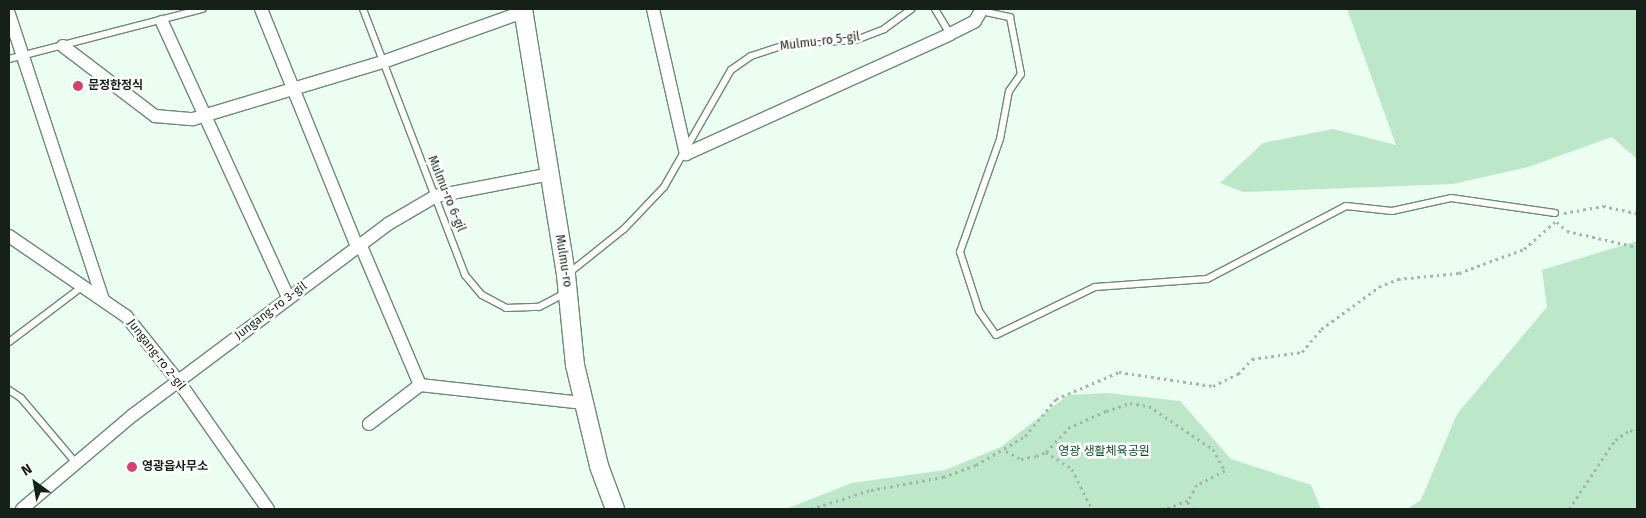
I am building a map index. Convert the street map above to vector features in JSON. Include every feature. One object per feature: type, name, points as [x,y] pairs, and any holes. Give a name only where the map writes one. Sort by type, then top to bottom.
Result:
[{"type":"main road","name":"Mulmu-ro","points":[[526,10],[584,403],[599,466],[615,509]]},
{"type":"street","points":[[261,9],[359,246],[420,385]]},
{"type":"street","points":[[653,9],[686,154],[950,34],[975,21],[982,10]]},
{"type":"street","points":[[63,46],[155,116],[203,116],[383,62],[526,10]]},
{"type":"street","points":[[9,14],[103,300]]},
{"type":"street","points":[[162,22],[203,116],[288,297]]},
{"type":"street","name":"Jungang-ro 3-gil","points":[[22,509],[76,463],[288,297],[388,224],[436,196],[550,174]]},
{"type":"street","name":"Jungang-ro 2-gil","points":[[9,236],[126,316],[179,382],[268,509]]},
{"type":"street","points":[[369,424],[420,385],[584,403]]},
{"type":"lane","points":[[9,58],[162,22],[202,9]]},
{"type":"lane","name":"Mulmu-ro 6-gil","points":[[363,9],[465,274],[482,295],[506,308],[531,308],[567,283]]},
{"type":"lane","name":"Mulmu-ro 5-gil","points":[[567,283],[664,188],[686,154],[705,110],[731,70],[751,56],[787,44],[856,40],[884,29],[912,9]]},
{"type":"lane","points":[[936,9],[950,34]]},
{"type":"lane","points":[[982,10],[1010,17],[1021,74],[1009,91],[1000,139],[960,252],[979,311],[996,335],[1095,287],[1207,279],[1346,206],[1392,211],[1451,198],[1555,214]]},
{"type":"lane","points":[[9,342],[83,286]]},
{"type":"lane","points":[[9,390],[21,398],[76,463]]},
{"type":"path","points":[[1555,214],[1603,206],[1637,213]]},
{"type":"path","points":[[1546,213],[1567,230],[1637,247]]},
{"type":"path","points":[[810,509],[871,490],[943,477],[1006,451],[1056,399],[1076,389],[1128,371],[1213,386],[1238,374],[1252,359],[1302,352],[1321,329],[1380,287],[1398,279],[1459,273],[1524,249],[1556,221]]},
{"type":"path","points":[[1006,451],[1022,459],[1046,452],[1068,428],[1106,411],[1130,403],[1149,406],[1220,459],[1222,475],[1197,486],[1188,501],[1166,509]]},
{"type":"path","points":[[1569,509],[1615,440],[1630,430],[1637,432]]},
{"type":"path","points":[[1046,452],[1072,469],[1092,509]]},
{"type":"path","points":[[1188,501],[1192,509]]},
{"type":"green space","points":[[1347,9],[1637,9],[1637,159],[1612,137],[1528,167],[1453,184],[1243,192],[1220,183],[1263,143],[1333,129],[1396,145]]},
{"type":"green space","points":[[1637,241],[1637,509],[1407,509],[1421,500],[1457,414],[1547,307],[1542,270]]},
{"type":"green space","name":"영광 생활체육공원","points":[[1108,393],[1180,401],[1231,459],[1311,485],[1321,509],[786,509],[852,483],[945,470],[1001,447],[1068,395]]},
{"type":"place","name":"문정한정식","points":[[78,86]]},
{"type":"place","name":"영광읍사무소","points":[[132,467]]}]
